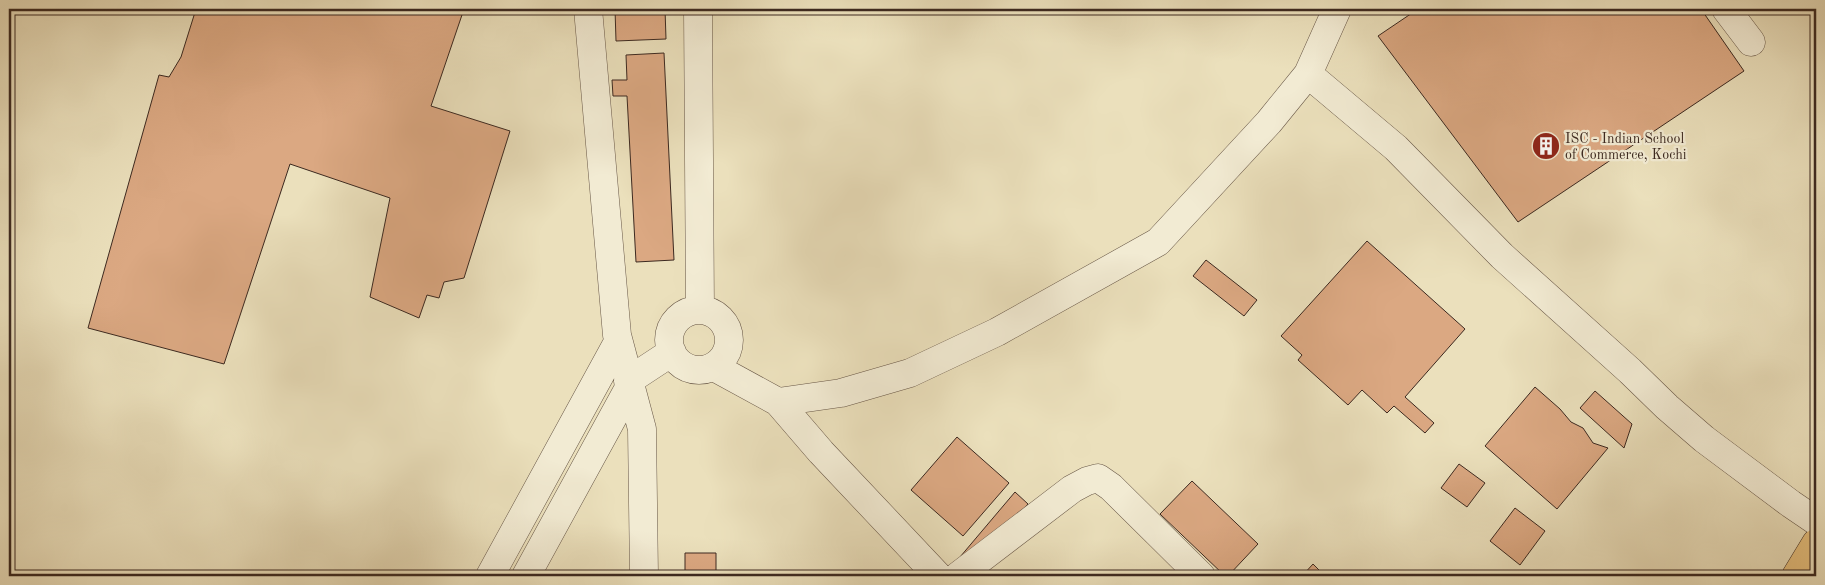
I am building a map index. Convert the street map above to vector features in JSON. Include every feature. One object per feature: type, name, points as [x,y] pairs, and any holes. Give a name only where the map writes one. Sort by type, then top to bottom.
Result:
[{"type":"main road","points":[[1796,576],[1816,544]]},
{"type":"street","points":[[588,9],[617,338],[642,429],[644,576]]},
{"type":"street","points":[[698,9],[700,310]]},
{"type":"street","points":[[778,402],[841,393],[910,373],[996,332],[1158,242],[1270,122],[1308,74],[1337,9]]},
{"type":"street","points":[[1726,9],[1751,42]]},
{"type":"street","points":[[1308,74],[1396,148],[1502,256],[1630,371],[1667,408],[1704,439],[1816,521]]},
{"type":"street","points":[[690,311],[710,312],[725,324],[729,333],[727,352],[714,367],[695,370],[685,367],[677,361],[672,352],[669,343],[670,332],[674,323],[690,311]]},
{"type":"street","points":[[490,576],[617,338]]},
{"type":"street","points":[[526,576],[629,384],[672,352]]},
{"type":"street","points":[[714,367],[778,402],[821,452],[938,576]]},
{"type":"street","points":[[958,576],[1072,489],[1087,481],[1098,478],[1111,487],[1201,576]]},
{"type":"building","points":[[196,9],[464,9],[431,106],[510,131],[464,278],[444,282],[439,298],[427,295],[419,318],[370,297],[390,198],[290,164],[224,364],[88,328],[159,75],[169,77],[181,57]]},
{"type":"building","points":[[615,9],[665,9],[666,39],[616,41]]},
{"type":"building","name":"ISC - Indian School of Commerce, Kochi","points":[[1418,9],[1701,9],[1744,71],[1518,222],[1378,36]]},
{"type":"building","points":[[664,53],[674,260],[636,262],[627,96],[613,96],[612,80],[627,80],[626,55]]},
{"type":"building","points":[[1367,241],[1465,329],[1405,397],[1434,423],[1425,433],[1394,406],[1387,413],[1362,390],[1348,405],[1298,360],[1302,355],[1281,336]]},
{"type":"building","points":[[1206,260],[1257,300],[1244,316],[1193,276]]},
{"type":"building","points":[[1535,387],[1560,409],[1571,422],[1583,428],[1593,443],[1608,448],[1557,509],[1485,446]]},
{"type":"building","points":[[1595,391],[1632,424],[1624,448],[1580,408]]},
{"type":"building","points":[[957,437],[1009,483],[963,536],[911,490]]},
{"type":"building","points":[[1459,464],[1485,483],[1467,507],[1441,488]]},
{"type":"building","points":[[1192,481],[1258,544],[1228,576],[1225,576],[1160,514]]},
{"type":"building","points":[[1015,492],[1028,504],[973,568],[960,557]]},
{"type":"building","points":[[1515,508],[1545,531],[1520,565],[1490,541]]},
{"type":"building","points":[[685,553],[716,553],[716,576],[685,576]]},
{"type":"building","points":[[1313,564],[1325,576],[1302,576]]},
{"type":"place","name":"ISC - Indian School of Commerce, Kochi","points":[[1546,146]]}]
